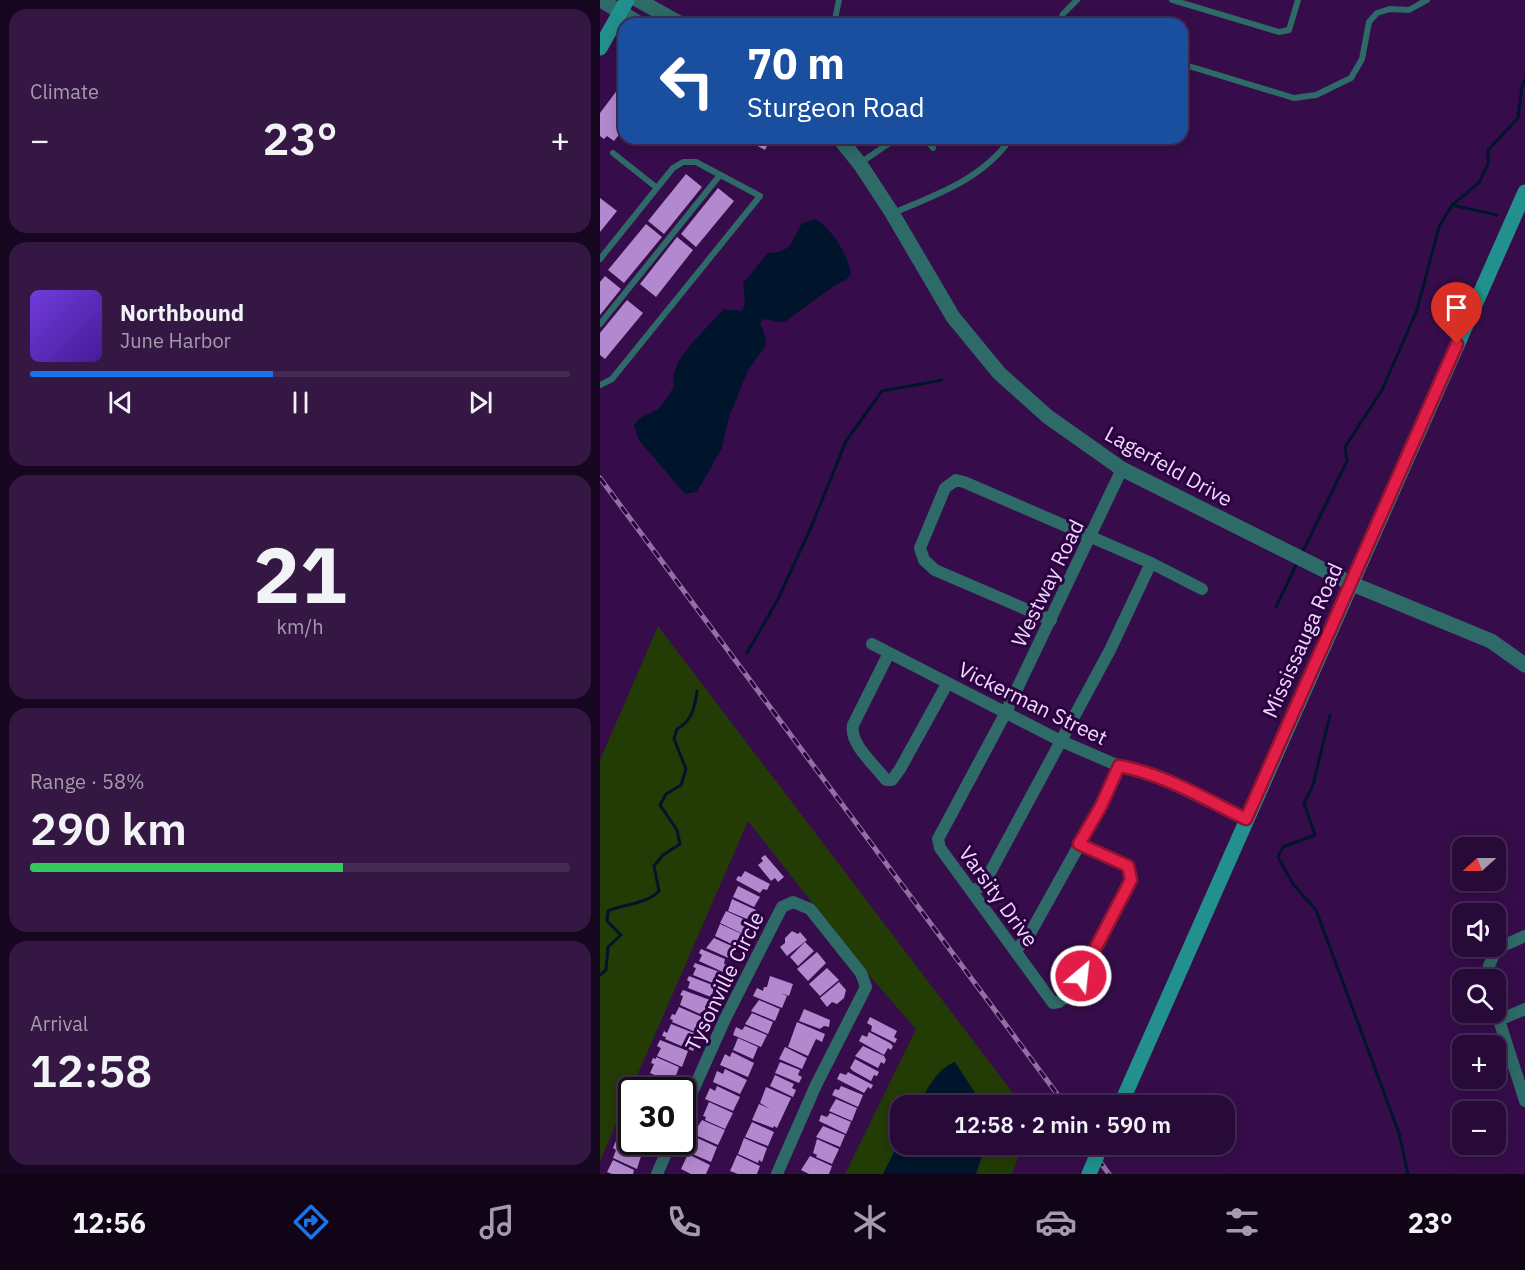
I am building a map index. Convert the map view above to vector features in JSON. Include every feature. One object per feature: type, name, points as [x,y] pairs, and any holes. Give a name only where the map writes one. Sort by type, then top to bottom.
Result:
[{"type":"main road","points":[[600,48],[623,6]]},
{"type":"main road","name":"Mississauga Road","points":[[1125,1095],[1525,192]]},
{"type":"main road","points":[[1089,1174],[1097,1155]]},
{"type":"street","points":[[601,0],[623,6],[634,18]]},
{"type":"street","points":[[638,0],[670,18]]},
{"type":"street","name":"Lagerfeld Drive","points":[[844,144],[860,164],[892,213],[953,318],[999,373],[1047,416],[1122,469],[1350,583],[1491,641],[1525,665]]},
{"type":"street","name":"Westway Road","points":[[1005,714],[1122,469]]},
{"type":"street","points":[[1051,620],[928,565],[920,548],[945,488],[951,482],[964,482],[1091,536],[1202,589]]},
{"type":"street","points":[[973,893],[987,880],[1110,650],[1151,563]]},
{"type":"street","name":"Vickerman Street","points":[[872,644],[1061,741],[1119,766],[1136,769],[1172,784],[1246,819]]},
{"type":"street","points":[[890,653],[853,725],[852,733],[856,742],[886,780],[892,780],[900,769],[947,684]]},
{"type":"street","name":"Varsity Drive","points":[[1005,714],[938,839],[940,848],[1053,1003],[1059,1002],[1071,993],[1131,880],[1128,866],[1079,844]]},
{"type":"street","points":[[1015,951],[1028,937],[1101,806],[1119,766]]},
{"type":"street","name":"Tysonville Circle","points":[[696,1084],[725,1019],[782,907],[793,902],[810,909],[861,974],[866,987],[816,1085],[777,1174]]},
{"type":"street","points":[[1489,969],[1496,949],[1525,936]]},
{"type":"street","points":[[1506,1017],[1525,1009]]},
{"type":"street","points":[[1500,1023],[1525,1101]]},
{"type":"street","points":[[657,1174],[665,1155]]},
{"type":"lane","points":[[835,18],[839,0]]},
{"type":"lane","points":[[1061,18],[1077,0]]},
{"type":"lane","points":[[1172,0],[1279,32],[1289,30],[1298,0]]},
{"type":"lane","points":[[1188,66],[1294,98],[1316,95],[1351,78],[1362,58],[1369,22],[1377,14],[1390,9],[1408,10],[1427,0]]},
{"type":"lane","points":[[860,164],[888,144]]},
{"type":"lane","points":[[930,144],[933,148]]},
{"type":"lane","points":[[892,213],[956,186],[1001,153],[1007,144]]},
{"type":"lane","points":[[613,153],[657,188]]},
{"type":"lane","points":[[600,259],[673,168],[690,161],[760,196],[612,380],[600,385]]},
{"type":"lane","points":[[600,324],[720,175]]},
{"type":"green space","points":[[658,626],[1014,1095],[890,1095],[890,1155],[1019,1155],[1012,1174],[845,1174],[916,1029],[868,974],[748,821],[637,1077],[618,1077],[618,1120],[600,1161],[600,760]]},
{"type":"water","points":[[816,219],[828,229],[838,243],[847,259],[851,274],[846,280],[834,286],[786,321],[764,319],[760,322],[766,339],[765,347],[748,370],[729,417],[722,448],[697,492],[685,494],[638,439],[634,425],[663,403],[674,386],[676,367],[682,357],[720,313],[725,309],[742,311],[745,304],[743,283],[768,253],[779,252],[789,247],[802,223]]},
{"type":"water","points":[[955,1062],[976,1095],[924,1095],[938,1074]]},
{"type":"water","points":[[892,1155],[983,1155],[976,1174],[883,1174]]},
{"type":"building","points":[[618,89],[618,136],[614,141],[607,136],[604,139],[600,136],[600,113]]},
{"type":"building","points":[[754,144],[768,144],[765,150]]},
{"type":"building","points":[[686,174],[702,187],[664,234],[648,221]]},
{"type":"building","points":[[718,188],[734,201],[696,247],[681,234]]},
{"type":"building","points":[[600,198],[617,211],[600,232]]},
{"type":"building","points":[[646,224],[662,237],[624,283],[608,270]]},
{"type":"building","points":[[677,237],[693,250],[656,297],[640,284]]},
{"type":"building","points":[[605,276],[621,289],[600,315],[600,282]]},
{"type":"building","points":[[627,300],[643,313],[605,359],[600,355],[600,333]]},
{"type":"building","points":[[765,855],[784,877],[778,882],[775,878],[771,881],[758,865],[763,861],[761,858]]},
{"type":"building","points":[[745,871],[770,884],[767,890],[763,889],[760,893],[736,880]]},
{"type":"building","points":[[738,886],[760,897],[754,907],[733,897]]},
{"type":"building","points":[[732,899],[756,910],[753,916],[749,915],[747,919],[728,911]]},
{"type":"building","points":[[726,911],[748,921],[743,934],[720,923]]},
{"type":"building","points":[[720,924],[742,934],[738,947],[715,936]]},
{"type":"building","points":[[792,931],[798,934],[800,932],[807,940],[787,956],[780,947]]},
{"type":"building","points":[[714,938],[734,947],[733,960],[706,948]]},
{"type":"building","points":[[805,942],[814,951],[798,966],[790,957]]},
{"type":"building","points":[[701,949],[725,959],[724,964],[728,965],[725,973],[699,961],[702,955],[699,953]]},
{"type":"building","points":[[817,952],[826,963],[808,981],[797,969]]},
{"type":"building","points":[[695,963],[720,972],[718,977],[723,979],[720,986],[693,975],[696,968],[693,967]]},
{"type":"building","points":[[827,968],[839,980],[820,996],[809,984]]},
{"type":"building","points":[[689,976],[715,986],[711,997],[688,988]]},
{"type":"building","points":[[770,976],[793,984],[789,996],[781,993],[787,996],[782,1008],[753,996],[757,988],[763,991],[764,987],[767,987]]},
{"type":"building","points":[[839,982],[846,990],[844,998],[837,1004],[832,1002],[827,1007],[820,998]]},
{"type":"building","points":[[683,990],[710,1000],[704,1013],[700,1014],[680,1005],[683,996],[680,995]]},
{"type":"building","points":[[759,1000],[780,1009],[775,1021],[751,1011]]},
{"type":"building","points":[[679,1007],[702,1017],[699,1021],[704,1023],[700,1034],[672,1022],[673,1020],[670,1019],[672,1014],[675,1015]]},
{"type":"building","points":[[804,1009],[830,1020],[829,1027],[824,1026],[820,1029],[799,1021]]},
{"type":"building","points":[[752,1013],[773,1022],[768,1034],[745,1024]]},
{"type":"building","points":[[870,1017],[897,1031],[894,1037],[897,1039],[895,1043],[871,1031],[872,1026],[867,1023]]},
{"type":"building","points":[[797,1022],[825,1034],[822,1042],[816,1039],[808,1056],[788,1047]]},
{"type":"building","points":[[671,1024],[694,1033],[692,1038],[697,1041],[693,1051],[662,1036],[664,1031],[667,1033]]},
{"type":"building","points":[[745,1026],[767,1035],[761,1047],[733,1035],[736,1027],[742,1030]]},
{"type":"building","points":[[869,1032],[890,1043],[893,1046],[891,1050],[888,1048],[884,1055],[859,1041],[862,1035],[867,1037]]},
{"type":"building","points":[[738,1038],[758,1047],[753,1059],[733,1050]]},
{"type":"building","points":[[660,1040],[688,1051],[682,1067],[657,1056],[661,1048],[657,1046]]},
{"type":"building","points":[[863,1046],[884,1056],[886,1060],[884,1064],[881,1062],[878,1068],[855,1056]]},
{"type":"building","points":[[785,1047],[807,1058],[802,1069],[779,1059]]},
{"type":"building","points":[[732,1052],[754,1063],[748,1077],[720,1065],[725,1054],[730,1057]]},
{"type":"building","points":[[656,1057],[679,1067],[675,1077],[659,1077],[650,1073],[654,1064],[651,1063],[653,1058],[656,1059]]},
{"type":"building","points":[[855,1059],[879,1072],[877,1076],[874,1075],[871,1081],[853,1071],[850,1068]]},
{"type":"building","points":[[780,1062],[800,1070],[798,1075],[802,1077],[799,1083],[775,1073]]},
{"type":"building","points":[[725,1069],[747,1080],[740,1094],[713,1082],[717,1071],[723,1074]]},
{"type":"building","points":[[848,1072],[873,1085],[871,1089],[868,1087],[864,1093],[837,1079],[840,1073],[846,1075]]},
{"type":"building","points":[[775,1075],[794,1084],[792,1088],[796,1090],[793,1097],[770,1086]]},
{"type":"building","points":[[717,1086],[740,1097],[733,1111],[705,1099],[710,1088],[715,1091]]},
{"type":"building","points":[[841,1086],[863,1095],[858,1107],[832,1095],[835,1089],[839,1090]]},
{"type":"building","points":[[766,1087],[791,1098],[777,1128],[752,1120],[759,1104],[770,1109],[760,1103]]},
{"type":"building","points":[[836,1099],[857,1108],[852,1121],[829,1111]]},
{"type":"building","points":[[709,1102],[733,1113],[725,1129],[705,1120],[706,1117],[703,1116]]},
{"type":"building","points":[[830,1113],[851,1122],[846,1134],[819,1121],[821,1115],[827,1117]]},
{"type":"building","points":[[702,1120],[725,1130],[718,1145],[696,1135],[696,1129]]},
{"type":"building","points":[[752,1122],[774,1132],[768,1146],[745,1137]]},
{"type":"building","points":[[823,1126],[845,1135],[840,1147],[816,1137]]},
{"type":"building","points":[[696,1137],[717,1147],[711,1162],[695,1155]]},
{"type":"building","points":[[744,1138],[767,1148],[762,1162],[759,1160],[758,1163],[738,1154]]},
{"type":"building","points":[[817,1139],[839,1149],[832,1164],[816,1157],[817,1155],[813,1153]]},
{"type":"building","points":[[616,1141],[618,1155],[641,1155],[637,1169],[613,1158],[616,1150],[613,1148]]},
{"type":"building","points":[[688,1155],[710,1165],[706,1174],[691,1174],[681,1169]]},
{"type":"building","points":[[737,1155],[760,1166],[757,1174],[738,1174],[730,1171]]},
{"type":"building","points":[[810,1156],[832,1166],[829,1174],[809,1174],[801,1170]]},
{"type":"building","points":[[613,1160],[634,1170],[633,1174],[607,1172]]},
{"type":"waterway","points":[[1302,553],[1347,461],[1345,447],[1382,390],[1417,310],[1439,227],[1452,205],[1479,183],[1488,164],[1488,150],[1518,118],[1522,86],[1525,80]]},
{"type":"waterway","points":[[1452,205],[1497,215]]},
{"type":"waterway","points":[[747,653],[778,599],[812,525],[846,441],[882,391],[942,380]]},
{"type":"waterway","points":[[1276,607],[1298,561]]},
{"type":"waterway","points":[[600,975],[606,970],[608,947],[621,935],[607,921],[608,911],[648,899],[659,891],[654,866],[663,855],[680,844],[677,830],[660,805],[666,794],[681,785],[686,769],[674,739],[677,729],[692,713],[697,691]]},
{"type":"waterway","points":[[1330,715],[1313,785],[1304,803],[1315,835],[1283,847],[1278,857],[1293,884],[1316,910],[1399,1133],[1408,1174]]},
{"type":"railway","points":[[600,478],[1058,1095]]},
{"type":"railway","points":[[1095,1155],[1109,1174]]},
{"type":"route","points":[[1081,976],[1131,880],[1128,866],[1079,844],[1101,806],[1119,766],[1136,769],[1172,784],[1246,819],[1457,344]]}]
